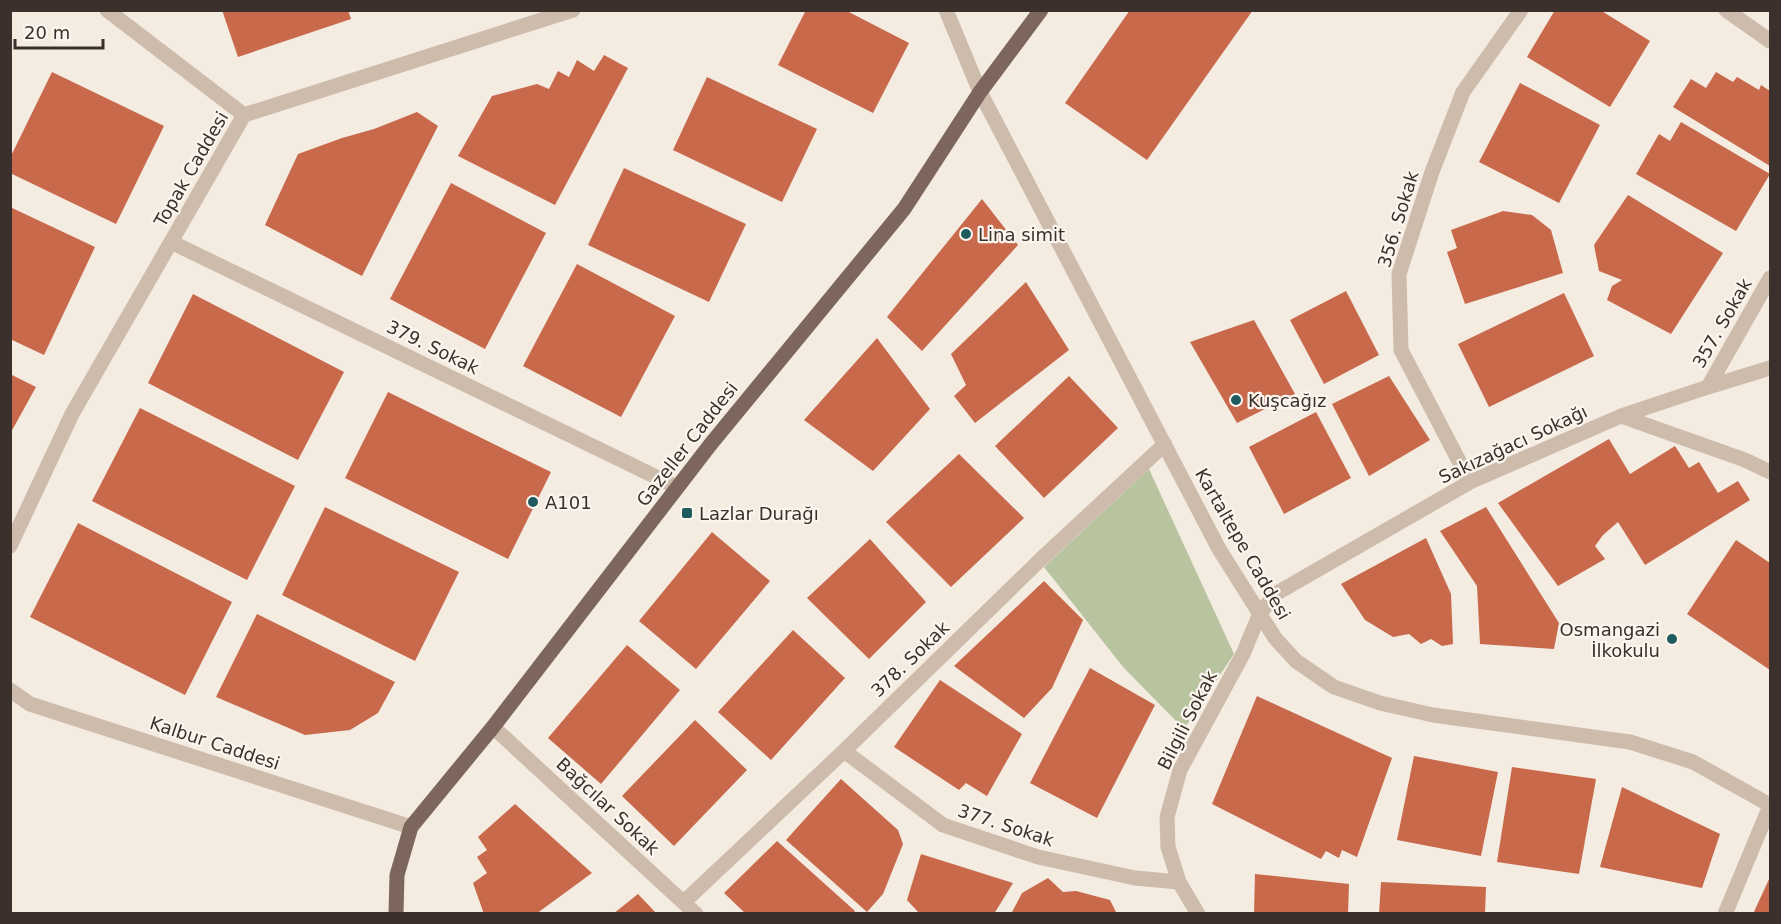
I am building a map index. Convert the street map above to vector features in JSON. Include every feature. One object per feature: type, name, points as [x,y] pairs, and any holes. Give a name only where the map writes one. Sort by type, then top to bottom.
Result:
[{"type":"main road","name":"Gazeller Caddesi","points":[[396,914],[397,875],[411,827],[493,727],[717,436],[904,209],[981,92],[1041,10]]},
{"type":"street","points":[[107,10],[244,115]]},
{"type":"street","name":"Topak Caddesi","points":[[10,546],[72,414],[244,115],[573,10]]},
{"type":"street","points":[[946,10],[981,92]]},
{"type":"street","name":"356. Sokak","points":[[1470,482],[1401,350],[1399,274],[1432,172],[1462,92],[1521,10]]},
{"type":"street","points":[[1726,10],[1770,41]]},
{"type":"street","name":"Kartaltepe Caddesi","points":[[981,92],[1219,549],[1275,638],[1296,661],[1334,687],[1380,703],[1433,715],[1630,742],[1693,762],[1770,806]]},
{"type":"street","name":"379. Sokak","points":[[171,242],[677,487]]},
{"type":"street","name":"357. Sokak","points":[[1708,387],[1770,278]]},
{"type":"street","name":"Sakızağacı Sokağı","points":[[1260,613],[1277,593],[1470,482],[1621,416],[1770,368]]},
{"type":"street","points":[[1621,416],[1745,460],[1770,472]]},
{"type":"street","name":"378. Sokak","points":[[684,902],[844,751],[1040,560],[1165,444]]},
{"type":"street","name":"Bilgili Sokak","points":[[1198,914],[1179,882],[1168,847],[1167,817],[1180,770],[1244,654],[1260,613]]},
{"type":"street","name":"Kalbur Caddesi","points":[[10,690],[30,704],[411,827]]},
{"type":"street","name":"Bağcılar Sokak","points":[[493,727],[696,914]]},
{"type":"street","name":"377. Sokak","points":[[844,751],[944,825],[1038,857],[1135,878],[1179,882]]},
{"type":"street","points":[[1725,914],[1770,806]]},
{"type":"green space","points":[[1149,469],[1234,654],[1184,729],[1124,668],[1044,567]]},
{"type":"building","points":[[222,10],[348,10],[351,19],[238,57]]},
{"type":"building","points":[[806,10],[845,10],[909,43],[873,113],[778,65]]},
{"type":"building","points":[[1130,10],[1253,10],[1147,160],[1065,103]]},
{"type":"building","points":[[1555,10],[1600,10],[1650,41],[1610,107],[1527,57]]},
{"type":"building","points":[[604,55],[628,68],[555,205],[458,156],[492,96],[537,84],[549,89],[558,71],[569,77],[577,60],[594,71]]},
{"type":"building","points":[[52,72],[164,126],[116,224],[10,173],[10,158]]},
{"type":"building","points":[[1716,72],[1733,82],[1737,77],[1759,90],[1761,85],[1770,91],[1770,166],[1673,107],[1691,79],[1706,88]]},
{"type":"building","points":[[707,77],[817,129],[782,202],[673,150]]},
{"type":"building","points":[[1520,83],[1600,125],[1559,203],[1479,162]]},
{"type":"building","points":[[417,112],[438,126],[362,276],[265,225],[298,154]]},
{"type":"building","points":[[1681,122],[1770,174],[1736,231],[1636,174],[1659,134],[1670,141]]},
{"type":"building","points":[[624,168],[746,224],[709,302],[588,245]]},
{"type":"building","points":[[451,183],[546,233],[485,349],[390,299]]},
{"type":"building","points":[[1628,195],[1723,253],[1671,334],[1607,300],[1612,286],[1622,280],[1599,271],[1594,245]]},
{"type":"building","points":[[982,199],[1018,245],[922,351],[887,317]]},
{"type":"building","points":[[10,207],[95,247],[44,355],[10,339]]},
{"type":"building","points":[[1503,211],[1532,215],[1551,230],[1563,273],[1465,304],[1447,252],[1457,248],[1451,230]]},
{"type":"building","points":[[577,264],[675,316],[621,417],[523,366]]},
{"type":"building","points":[[1026,282],[1069,350],[975,423],[954,396],[966,385],[951,354]]},
{"type":"building","points":[[1346,291],[1379,355],[1324,384],[1290,320]]},
{"type":"building","points":[[1564,293],[1594,356],[1489,407],[1458,344]]},
{"type":"building","points":[[193,294],[344,372],[298,460],[148,383]]},
{"type":"building","points":[[1254,320],[1295,394],[1237,423],[1190,342]]},
{"type":"building","points":[[877,338],[930,409],[873,471],[804,420]]},
{"type":"building","points":[[10,374],[36,387],[10,434]]},
{"type":"building","points":[[1069,376],[1118,428],[1044,498],[995,446]]},
{"type":"building","points":[[1389,376],[1430,440],[1369,476],[1332,404]]},
{"type":"building","points":[[388,392],[551,472],[508,559],[345,478]]},
{"type":"building","points":[[140,408],[295,486],[247,580],[92,501]]},
{"type":"building","points":[[1316,412],[1351,478],[1284,514],[1249,447]]},
{"type":"building","points":[[1609,439],[1630,474],[1675,446],[1689,468],[1699,462],[1718,493],[1738,481],[1750,500],[1645,565],[1618,522],[1603,535],[1595,546],[1605,559],[1558,586],[1498,503]]},
{"type":"building","points":[[959,454],[1024,518],[951,587],[886,522]]},
{"type":"building","points":[[325,507],[459,572],[415,661],[282,595]]},
{"type":"building","points":[[1486,507],[1559,623],[1554,649],[1480,644],[1477,586],[1440,531]]},
{"type":"building","points":[[78,523],[232,602],[185,695],[30,617]]},
{"type":"building","points":[[712,532],[770,581],[696,669],[639,621]]},
{"type":"building","points":[[1426,538],[1451,594],[1453,644],[1442,646],[1431,639],[1421,644],[1409,634],[1393,637],[1365,620],[1341,584]]},
{"type":"building","points":[[870,539],[926,602],[869,659],[807,598]]},
{"type":"building","points":[[1736,540],[1770,563],[1770,670],[1687,614]]},
{"type":"building","points":[[1044,581],[1083,620],[1052,688],[1024,718],[954,666]]},
{"type":"building","points":[[257,614],[395,682],[378,713],[350,730],[305,735],[216,697]]},
{"type":"building","points":[[793,630],[845,678],[771,760],[718,712]]},
{"type":"building","points":[[627,645],[680,690],[601,784],[548,738]]},
{"type":"building","points":[[1090,668],[1155,705],[1097,818],[1030,783]]},
{"type":"building","points":[[940,680],[1022,734],[987,796],[966,783],[959,790],[894,747]]},
{"type":"building","points":[[1257,696],[1392,758],[1357,857],[1342,850],[1339,858],[1326,851],[1321,859],[1212,804]]},
{"type":"building","points":[[695,720],[747,770],[674,846],[622,796]]},
{"type":"building","points":[[1414,756],[1498,772],[1481,856],[1397,840]]},
{"type":"building","points":[[1512,767],[1596,779],[1579,874],[1497,862]]},
{"type":"building","points":[[841,779],[898,830],[903,844],[883,894],[867,912],[786,840]]},
{"type":"building","points":[[1622,787],[1720,834],[1702,888],[1600,867]]},
{"type":"building","points":[[515,804],[592,873],[536,914],[484,914],[473,883],[487,873],[477,857],[487,850],[478,837]]},
{"type":"building","points":[[777,841],[855,911],[853,914],[746,914],[724,893]]},
{"type":"building","points":[[921,854],[1013,883],[994,914],[920,914],[907,900]]},
{"type":"building","points":[[1255,874],[1349,884],[1348,914],[1254,914]]},
{"type":"building","points":[[1770,877],[1770,914],[1753,914]]},
{"type":"building","points":[[1048,878],[1063,892],[1076,891],[1110,900],[1117,914],[1011,914],[1022,893]]},
{"type":"building","points":[[1381,882],[1486,887],[1485,914],[1379,914]]},
{"type":"building","points":[[638,894],[657,914],[613,914]]},
{"type":"place","name":"Lina simit","points":[[966,234]]},
{"type":"place","name":"Kuşcağız","points":[[1236,400]]},
{"type":"place","name":"A101","points":[[533,502]]},
{"type":"place","name":"Lazlar Durağı","points":[[687,513]]},
{"type":"place","name":"Osmangazi İlkokulu","points":[[1672,639]]}]
